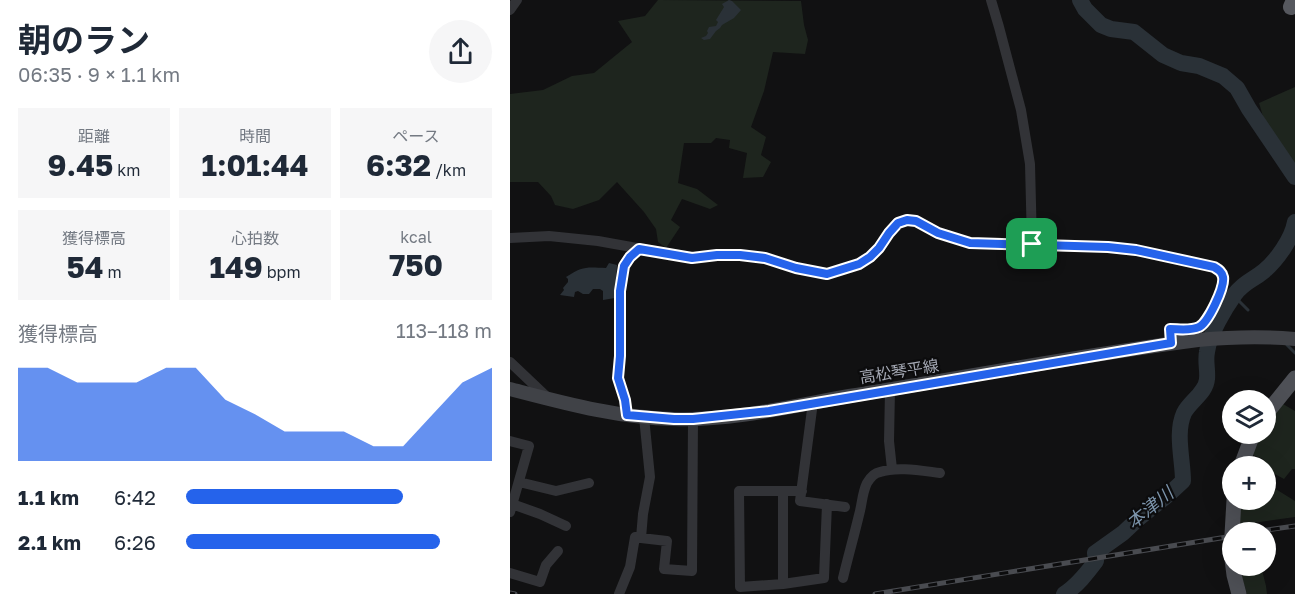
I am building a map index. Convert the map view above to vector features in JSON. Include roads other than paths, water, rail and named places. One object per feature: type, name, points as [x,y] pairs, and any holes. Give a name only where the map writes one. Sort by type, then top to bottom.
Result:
[{"type":"main road","name":"高松琴平線","points":[[510,389],[581,407],[627,415],[693,419],[769,411],[1171,343],[1223,337],[1295,339]]},
{"type":"main road","points":[[1276,402],[1295,378]]},
{"type":"main road","points":[[1233,510],[1231,552],[1239,594]]},
{"type":"street","points":[[510,10],[517,0]]},
{"type":"street","points":[[991,0],[1021,110],[1030,164],[1032,244]]},
{"type":"street","points":[[510,238],[549,236],[598,241],[692,258],[740,255],[765,258],[796,268],[827,274],[859,264],[870,257],[898,223],[907,220],[916,221],[938,233],[970,243],[1108,247],[1136,250],[1214,267],[1221,271],[1224,279],[1223,286],[1206,321],[1195,328],[1170,329],[1171,343]]},
{"type":"street","points":[[627,415],[618,378],[620,291],[624,266],[639,249]]},
{"type":"street","points":[[510,362],[550,399]]},
{"type":"street","points":[[890,390],[892,470]]},
{"type":"street","points":[[813,402],[800,501],[844,507]]},
{"type":"street","points":[[641,538],[650,477],[644,417]]},
{"type":"street","points":[[619,594],[630,567],[635,537],[667,541],[664,569],[692,571],[693,419]]},
{"type":"street","points":[[510,441],[529,446],[511,508],[540,514],[566,526]]},
{"type":"street","points":[[843,578],[864,489],[868,481],[880,471],[940,472]]},
{"type":"street","points":[[519,482],[555,491],[589,483]]},
{"type":"street","points":[[802,491],[739,491],[740,587],[824,578],[827,504]]},
{"type":"street","points":[[783,491],[783,584]]},
{"type":"street","points":[[510,573],[540,582],[546,565],[558,551]]},
{"type":"waterway","name":"本津川","points":[[1080,0],[1085,9],[1101,25],[1111,29],[1134,32],[1163,55],[1223,76],[1237,88],[1295,177]]},
{"type":"waterway","name":"本津川","points":[[1064,594],[1093,566],[1096,561],[1095,553],[1123,533],[1183,481],[1181,421],[1184,413],[1206,384],[1206,355],[1214,330],[1235,294],[1264,271],[1279,255],[1291,235],[1295,222]]},
{"type":"waterway","points":[[1234,296],[1248,310]]},
{"type":"waterway","points":[[1287,345],[1295,353]]},
{"type":"railway","points":[[1276,529],[1295,526]]},
{"type":"railway","points":[[875,594],[1222,538]]},
{"type":"railway","points":[[510,593],[515,594]]}]
